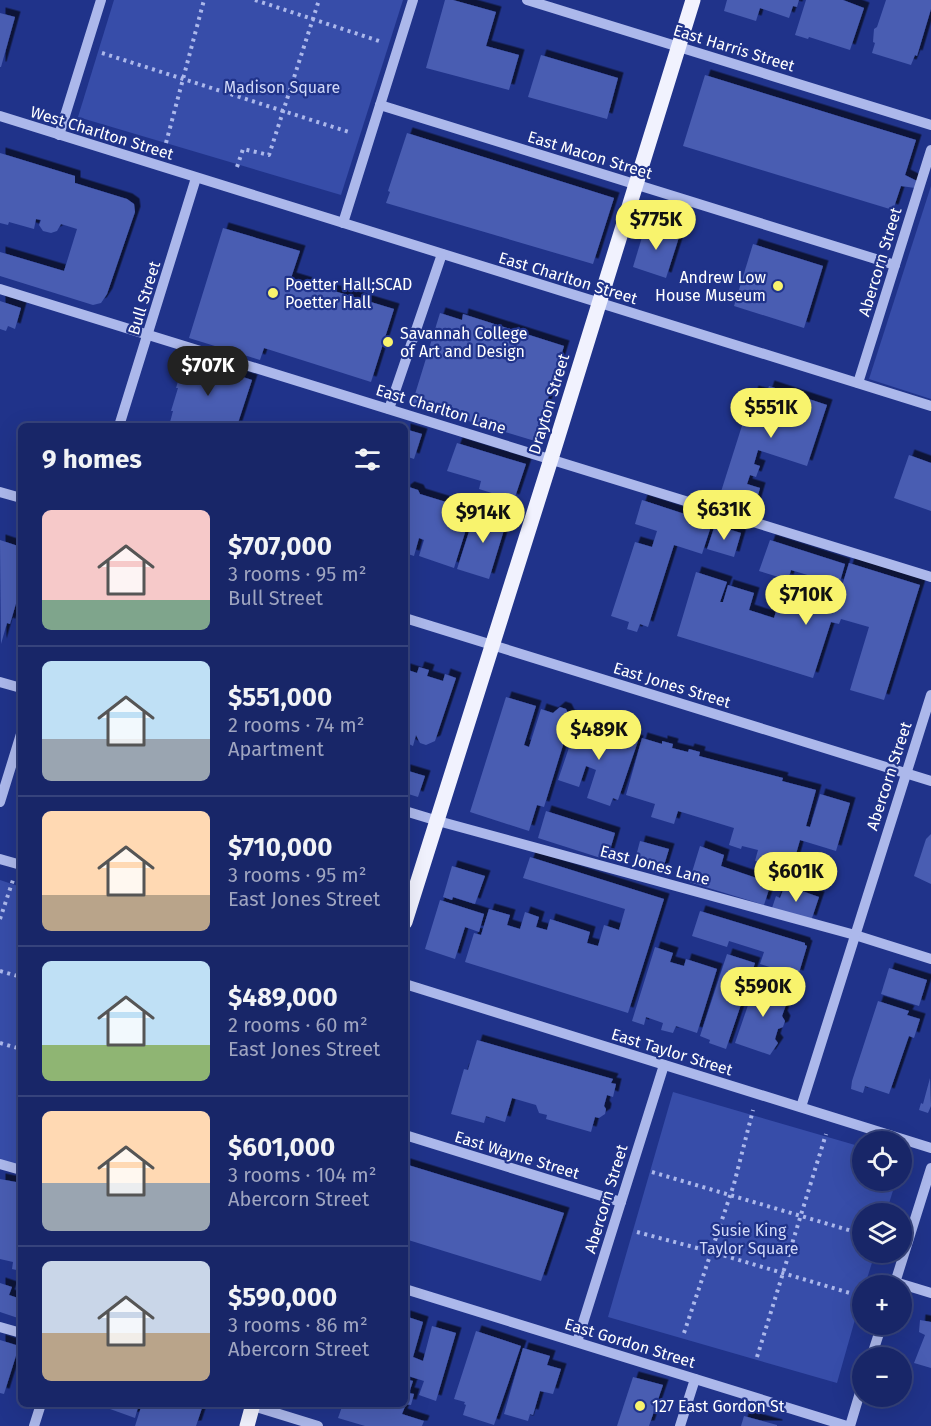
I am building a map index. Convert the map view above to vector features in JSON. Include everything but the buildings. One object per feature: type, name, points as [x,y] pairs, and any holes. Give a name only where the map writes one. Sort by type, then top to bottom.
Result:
[{"type":"main road","name":"Drayton Street","points":[[408,913],[693,0]]},
{"type":"main road","points":[[246,1426],[251,1407]]},
{"type":"street","points":[[59,135],[101,0]]},
{"type":"street","points":[[343,223],[412,0]]},
{"type":"street","name":"East Harris Street","points":[[527,0],[931,126]]},
{"type":"street","name":"East Macon Street","points":[[380,105],[895,265]]},
{"type":"street","name":"West Charlton Street","points":[[0,116],[196,178]]},
{"type":"street","name":"Abercorn Street","points":[[858,383],[931,150]]},
{"type":"street","name":"East Charlton Street","points":[[196,178],[931,406]]},
{"type":"street","name":"Bull Street","points":[[120,423],[196,178]]},
{"type":"street","points":[[389,409],[442,254]]},
{"type":"street","name":"East Charlton Lane","points":[[0,289],[931,577]]},
{"type":"street","points":[[0,492],[18,497]]},
{"type":"street","name":"East Jones Street","points":[[408,619],[931,781]]},
{"type":"street","points":[[0,682],[18,687]]},
{"type":"street","name":"Abercorn Street","points":[[801,1107],[931,695]]},
{"type":"street","points":[[0,802],[18,744]]},
{"type":"street","name":"East Jones Lane","points":[[408,812],[855,935],[931,959]]},
{"type":"street","points":[[0,859],[18,868]]},
{"type":"street","name":"East Taylor Street","points":[[408,985],[931,1148]]},
{"type":"street","name":"Abercorn Street","points":[[577,1342],[664,1065]]},
{"type":"street","name":"East Wayne Street","points":[[408,1137],[621,1202]]},
{"type":"street","points":[[0,1164],[18,1169]]},
{"type":"street","points":[[898,1275],[931,1168]]},
{"type":"street","points":[[912,1288],[931,1293]]},
{"type":"street","name":"East Gordon Street","points":[[408,1290],[848,1426]]},
{"type":"street","points":[[0,1326],[18,1332]]},
{"type":"street","points":[[680,1426],[695,1379]]},
{"type":"street","points":[[34,1426],[40,1407]]},
{"type":"street","points":[[257,1407],[318,1426]]},
{"type":"street","points":[[848,1426],[855,1407]]},
{"type":"path","points":[[166,143],[204,0]]},
{"type":"path","points":[[255,0],[388,45]]},
{"type":"path","points":[[237,167],[243,149],[269,155],[319,0]]},
{"type":"path","points":[[98,52],[358,135]]},
{"type":"path","points":[[0,919],[18,868]]},
{"type":"path","points":[[0,971],[18,976]]},
{"type":"path","points":[[0,1042],[18,1048]]},
{"type":"path","points":[[684,1333],[730,1194],[755,1106]]},
{"type":"path","points":[[757,1357],[827,1130]]},
{"type":"path","points":[[652,1172],[852,1231]]},
{"type":"path","points":[[637,1232],[712,1251],[852,1293]]},
{"type":"green space","name":"Madison Square","points":[[114,0],[403,0],[341,195],[78,117]]},
{"type":"green space","points":[[931,186],[931,399],[869,379]]},
{"type":"green space","points":[[0,880],[18,886],[18,1168],[0,1162]]},
{"type":"green space","name":"Susie King Taylor Square","points":[[673,1092],[852,1144],[852,1191],[893,1191],[889,1203],[852,1203],[852,1263],[872,1263],[868,1275],[852,1275],[852,1330],[837,1383],[608,1317]]},
{"type":"place","name":"Andrew Low House Museum","points":[[778,286]]},
{"type":"place","name":"Poetter Hall;SCAD Poetter Hall","points":[[273,293]]},
{"type":"place","name":"Savannah College of Art and Design","points":[[388,342]]},
{"type":"place","name":"127 East Gordon St","points":[[640,1406]]}]
